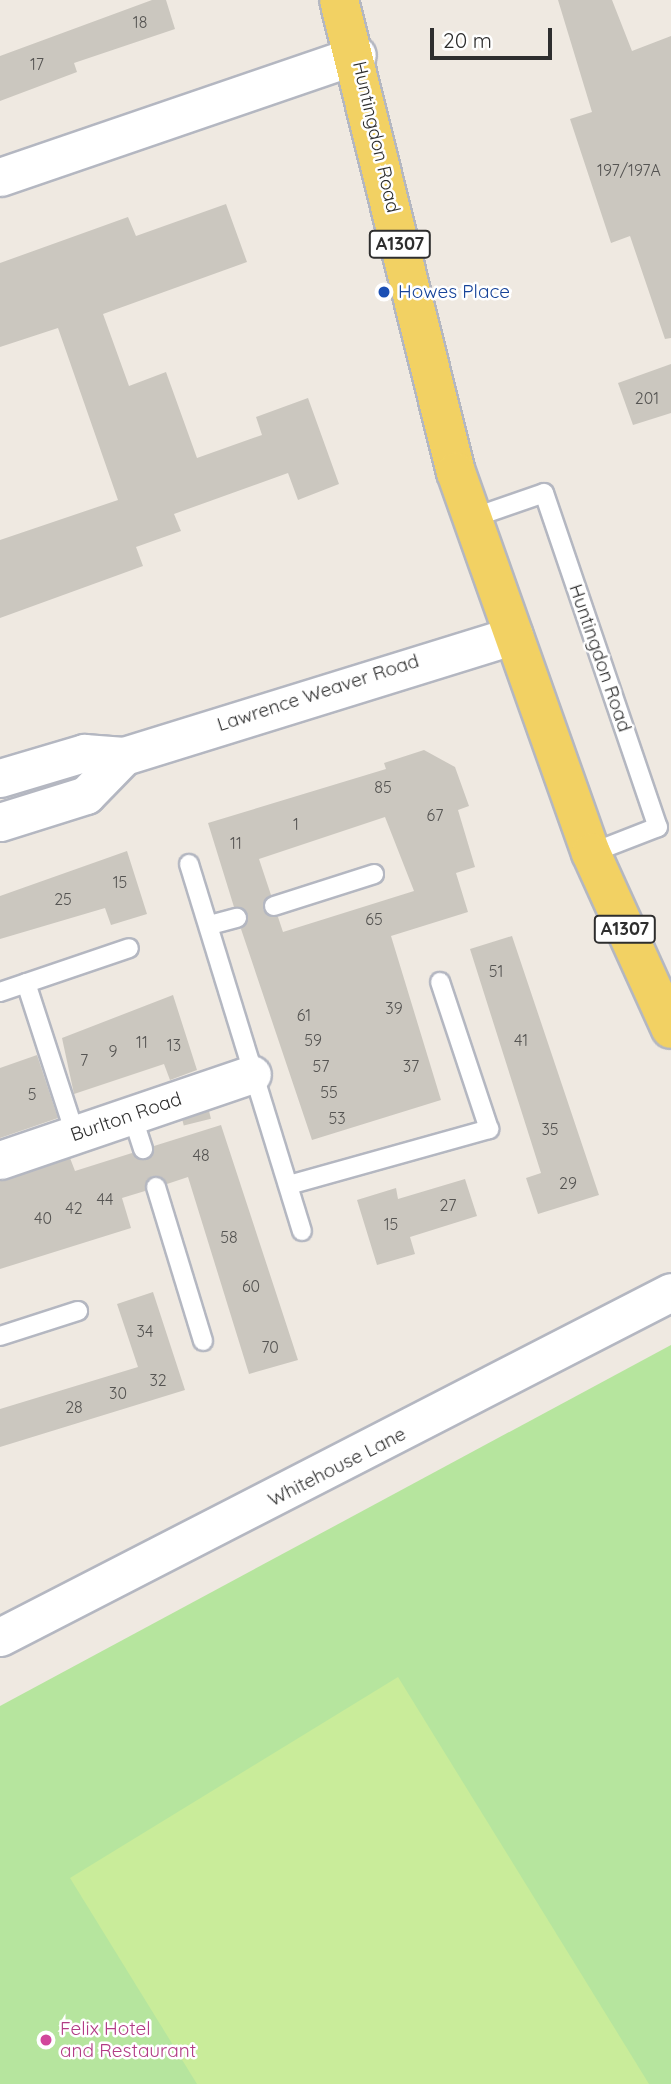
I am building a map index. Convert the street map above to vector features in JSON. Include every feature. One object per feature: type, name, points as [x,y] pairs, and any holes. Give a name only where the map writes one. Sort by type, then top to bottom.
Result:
[{"type":"main road","name":"Huntingdon Road","points":[[340,0],[357,55],[444,432],[472,519],[591,853],[670,1024]]},
{"type":"street","points":[[0,177],[357,55]]},
{"type":"street","name":"Lawrence Weaver Road","points":[[0,778],[85,753],[124,756],[514,635]]},
{"type":"street","name":"Lawrence Weaver Road","points":[[0,822],[86,795],[124,756]]},
{"type":"street","name":"Burlton Road","points":[[0,1160],[252,1074]]},
{"type":"street","name":"Whitehouse Lane","points":[[0,1637],[671,1293]]},
{"type":"lane","name":"Huntingdon Road","points":[[472,519],[544,493],[657,828],[591,853]]},
{"type":"lane","points":[[189,863],[302,1231]]},
{"type":"lane","points":[[274,906],[374,874]]},
{"type":"lane","points":[[210,925],[237,918]]},
{"type":"lane","points":[[0,992],[130,948]]},
{"type":"lane","points":[[289,1185],[489,1129],[440,982]]},
{"type":"lane","points":[[26,983],[75,1134]]},
{"type":"lane","points":[[132,1115],[143,1149]]},
{"type":"lane","points":[[156,1187],[203,1341]]},
{"type":"lane","points":[[0,1336],[78,1311]]},
{"type":"green space","points":[[671,1345],[671,2084],[0,2084],[0,1706]]},
{"type":"green space","points":[[398,1677],[649,2084],[197,2084],[70,1878]]},
{"type":"building","points":[[152,0],[166,0],[175,29],[74,63],[77,72],[0,101],[0,56]]},
{"type":"building","points":[[558,0],[612,0],[632,51],[671,36],[671,338],[665,339],[630,236],[611,243],[570,119],[592,112]]},
{"type":"building","points":[[226,204],[247,262],[103,314],[129,386],[166,372],[197,458],[262,435],[256,417],[308,398],[339,484],[298,500],[288,473],[174,514],[181,531],[136,547],[143,566],[0,618],[0,540],[118,500],[58,328],[0,347],[0,263],[128,217],[136,236]]},
{"type":"building","points":[[671,364],[671,413],[633,425],[618,383]]},
{"type":"building","points":[[424,750],[455,767],[469,806],[458,810],[475,867],[456,873],[468,912],[391,936],[441,1100],[312,1140],[241,929],[248,915],[234,907],[208,823],[386,769],[384,763]],"holes":[[[385,817],[414,891],[283,932],[278,917],[263,910],[271,895],[259,859]]]},
{"type":"building","points":[[127,851],[147,914],[111,925],[105,908],[0,939],[0,896]]},
{"type":"building","points":[[512,936],[599,1195],[538,1214],[526,1178],[541,1173],[470,949]]},
{"type":"building","points":[[173,995],[197,1070],[170,1080],[164,1064],[74,1094],[62,1038]]},
{"type":"building","points":[[37,1055],[58,1118],[0,1138],[0,1068]]},
{"type":"building","points":[[209,1111],[211,1119],[184,1126],[182,1118]]},
{"type":"building","points":[[221,1125],[298,1360],[249,1374],[188,1177],[167,1184],[152,1176],[145,1191],[122,1198],[131,1228],[0,1269],[0,1180],[70,1158],[75,1171],[132,1153],[146,1160],[154,1146]]},
{"type":"building","points":[[465,1179],[477,1216],[410,1237],[415,1254],[377,1265],[357,1200],[396,1188],[398,1199]]},
{"type":"building","points":[[153,1292],[185,1390],[0,1447],[0,1409],[138,1367],[117,1304]]},
{"type":"place","name":"Howes Place","points":[[384,292]]},
{"type":"place","name":"Felix Hotel and Restaurant","points":[[46,2040]]}]
